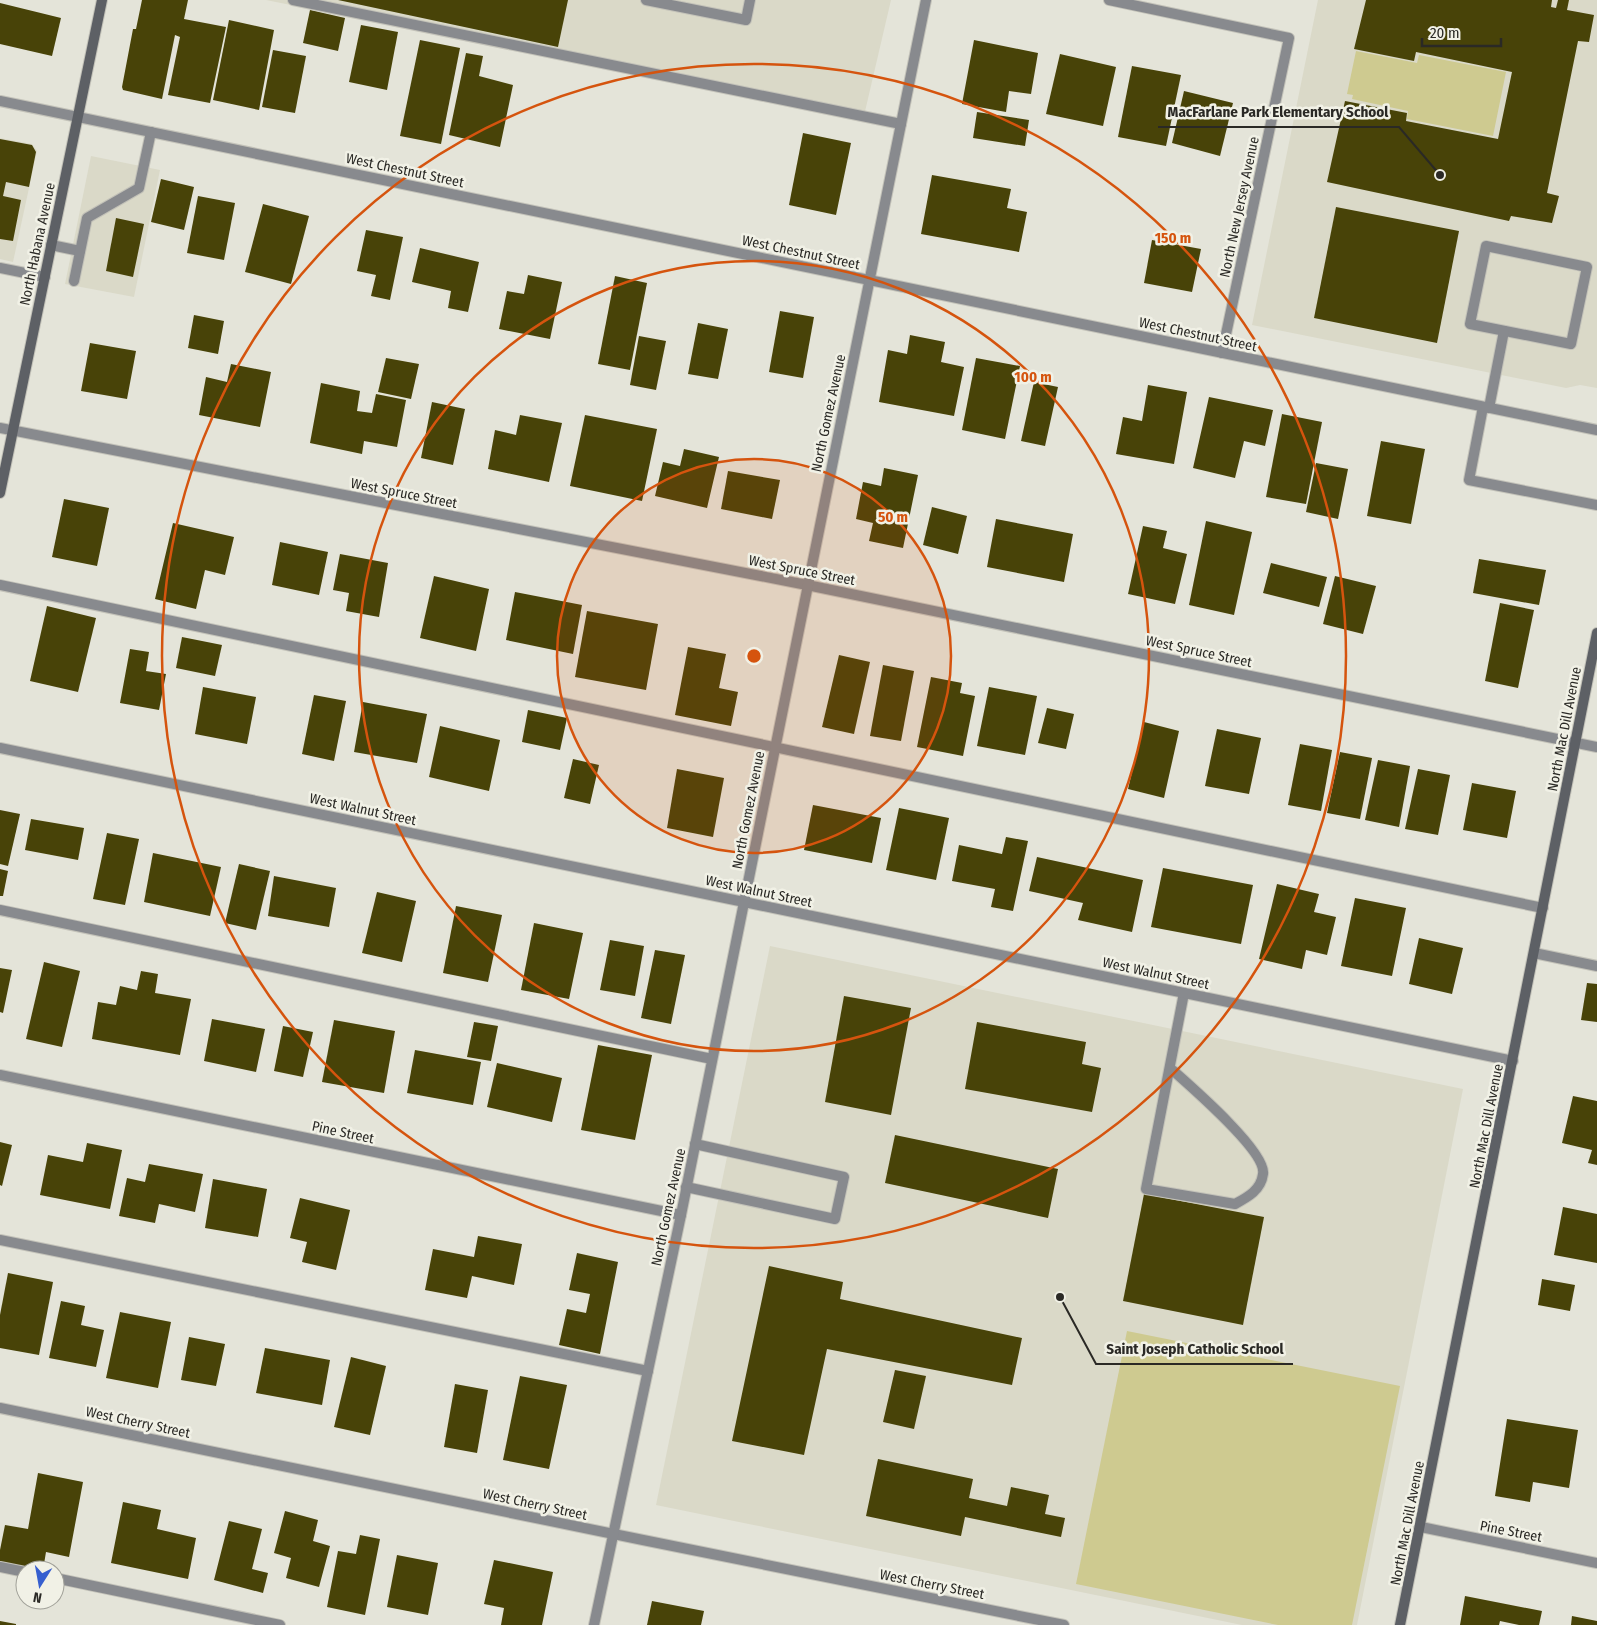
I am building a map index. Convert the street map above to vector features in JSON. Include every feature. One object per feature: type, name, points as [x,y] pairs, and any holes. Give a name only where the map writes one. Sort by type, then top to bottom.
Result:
[{"type":"street","name":"North Habana Avenue","points":[[0,493],[102,0]]},
{"type":"street","points":[[293,0],[901,124]]},
{"type":"street","points":[[646,0],[746,20],[750,0]]},
{"type":"street","name":"North Gomez Avenue","points":[[594,1625],[681,1215],[926,0]]},
{"type":"street","name":"North New Jersey Avenue","points":[[1109,0],[1289,38],[1222,353]]},
{"type":"street","name":"West Chestnut Street","points":[[0,101],[1597,430]]},
{"type":"street","points":[[74,281],[87,218],[139,188],[151,132]]},
{"type":"street","points":[[51,245],[80,251]]},
{"type":"street","points":[[1486,246],[1587,267],[1571,344],[1504,331],[1470,324],[1486,246]]},
{"type":"street","points":[[0,268],[45,276]]},
{"type":"street","points":[[1504,331],[1469,480],[1597,505]]},
{"type":"street","name":"West Spruce Street","points":[[0,428],[807,585],[1597,747]]},
{"type":"street","points":[[0,585],[1543,908]]},
{"type":"street","name":"North Mac Dill Avenue","points":[[1400,1625],[1421,1527],[1597,632]]},
{"type":"street","name":"West Walnut Street","points":[[0,748],[1513,1061]]},
{"type":"street","points":[[0,910],[712,1059]]},
{"type":"street","points":[[1534,953],[1597,966]]},
{"type":"street","points":[[1170,1068],[1218,1112],[1259,1159],[1264,1172],[1260,1186],[1235,1204],[1146,1189],[1184,993]]},
{"type":"street","name":"Pine Street","points":[[0,1075],[681,1215]]},
{"type":"street","points":[[686,1187],[835,1219],[844,1177],[695,1144]]},
{"type":"street","points":[[0,1240],[648,1371]]},
{"type":"street","name":"West Cherry Street","points":[[0,1408],[1064,1625]]},
{"type":"street","name":"Pine Street","points":[[1421,1527],[1597,1563]]},
{"type":"street","points":[[0,1567],[15,1570]]},
{"type":"street","points":[[65,1580],[280,1625]]},
{"type":"shaded area","points":[[266,0],[891,0],[863,120]]},
{"type":"shaded area","points":[[1318,0],[1597,0],[1597,388],[1580,385],[1566,388],[1252,325]]},
{"type":"shaded area","points":[[1356,51],[1417,63],[1419,55],[1506,72],[1493,136],[1407,119],[1408,111],[1352,99],[1353,95],[1347,94]]},
{"type":"shaded area","points":[[0,138],[32,144],[37,151],[13,262],[0,259]]},
{"type":"shaded area","points":[[91,156],[160,170],[134,297],[65,284]]},
{"type":"shaded area","points":[[770,946],[1463,1089],[1357,1625],[1242,1625],[656,1505]]},
{"type":"shaded area","points":[[1127,1331],[1400,1386],[1352,1625],[1278,1625],[1076,1584]]},
{"type":"building","points":[[142,0],[188,0],[184,19],[226,27],[210,103],[168,95],[180,37],[175,35],[162,99],[123,90],[133,29],[136,29]]},
{"type":"building","points":[[338,0],[568,0],[558,47]]},
{"type":"building","points":[[1366,0],[1552,0],[1551,7],[1556,8],[1558,0],[1569,0],[1567,10],[1594,15],[1589,42],[1578,41],[1547,193],[1559,196],[1552,223],[1511,216],[1509,221],[1327,182],[1345,101],[1407,113],[1406,121],[1498,139],[1512,72],[1416,52],[1414,61],[1354,49]]},
{"type":"building","points":[[0,3],[61,18],[52,56],[0,44]]},
{"type":"building","points":[[310,10],[345,18],[338,51],[303,43]]},
{"type":"building","points":[[229,20],[274,30],[259,110],[213,100]]},
{"type":"building","points":[[361,25],[398,32],[387,90],[349,82]]},
{"type":"building","points":[[420,40],[460,48],[441,144],[400,136]]},
{"type":"building","points":[[974,40],[1038,53],[1031,94],[1009,91],[1006,112],[962,104]]},
{"type":"building","points":[[273,50],[306,56],[295,113],[262,107]]},
{"type":"building","points":[[466,53],[483,56],[479,76],[513,85],[500,147],[449,135]]},
{"type":"building","points":[[1060,54],[1116,67],[1103,126],[1046,114]]},
{"type":"building","points":[[1132,66],[1181,75],[1166,146],[1118,137]]},
{"type":"building","points":[[1184,91],[1233,103],[1220,156],[1172,143]]},
{"type":"building","points":[[977,112],[1029,120],[1025,146],[973,138]]},
{"type":"building","points":[[803,133],[851,143],[836,215],[789,205]]},
{"type":"building","points":[[0,139],[32,145],[36,152],[29,187],[6,182],[3,196],[21,200],[13,241],[0,239]]},
{"type":"building","points":[[932,175],[1011,189],[1007,208],[1027,212],[1019,252],[921,234]]},
{"type":"building","points":[[161,179],[194,187],[184,230],[151,222]]},
{"type":"building","points":[[198,196],[235,203],[224,260],[187,253]]},
{"type":"building","points":[[263,204],[309,216],[291,284],[245,272]]},
{"type":"building","points":[[1336,207],[1459,231],[1437,343],[1314,318]]},
{"type":"building","points":[[116,218],[144,224],[133,277],[106,271]]},
{"type":"building","points":[[366,230],[403,237],[390,300],[371,296],[376,275],[357,271]]},
{"type":"building","points":[[1152,240],[1201,249],[1192,292],[1144,283]]},
{"type":"building","points":[[420,248],[479,262],[468,312],[448,308],[451,291],[412,282]]},
{"type":"building","points":[[528,275],[562,282],[550,339],[499,329],[507,291],[524,294]]},
{"type":"building","points":[[615,276],[647,283],[630,370],[598,364]]},
{"type":"building","points":[[780,311],[814,317],[803,378],[769,372]]},
{"type":"building","points":[[194,315],[224,321],[218,354],[188,348]]},
{"type":"building","points":[[698,323],[728,329],[718,379],[688,374]]},
{"type":"building","points":[[910,335],[945,342],[941,362],[964,367],[954,416],[879,402],[888,350],[907,354]]},
{"type":"building","points":[[639,336],[666,341],[656,390],[630,385]]},
{"type":"building","points":[[90,343],[136,351],[127,399],[81,391]]},
{"type":"building","points":[[386,358],[419,364],[411,399],[378,392]]},
{"type":"building","points":[[976,358],[1020,366],[1005,439],[962,430]]},
{"type":"building","points":[[231,364],[271,372],[260,427],[199,415],[206,377],[227,382]]},
{"type":"building","points":[[1034,382],[1058,387],[1045,446],[1021,441]]},
{"type":"building","points":[[321,383],[360,391],[357,411],[372,413],[376,394],[406,400],[397,447],[364,441],[362,454],[310,443]]},
{"type":"building","points":[[1148,385],[1187,392],[1174,464],[1116,454],[1123,417],[1142,421]]},
{"type":"building","points":[[1209,397],[1273,410],[1265,446],[1244,441],[1235,478],[1193,468]]},
{"type":"building","points":[[432,402],[465,409],[453,465],[421,458]]},
{"type":"building","points":[[1282,414],[1322,422],[1306,504],[1266,497]]},
{"type":"building","points":[[520,415],[562,423],[549,482],[488,469],[495,430],[516,435]]},
{"type":"building","points":[[585,415],[657,429],[642,501],[570,486]]},
{"type":"building","points":[[1381,441],[1425,449],[1411,524],[1367,516]]},
{"type":"building","points":[[684,449],[719,457],[707,508],[655,496],[663,462],[680,466]]},
{"type":"building","points":[[1316,463],[1348,469],[1338,519],[1306,512]]},
{"type":"building","points":[[884,468],[918,475],[903,548],[869,541],[873,523],[856,519],[863,482],[881,486]]},
{"type":"building","points":[[728,471],[780,480],[772,519],[721,509]]},
{"type":"building","points":[[64,499],[109,508],[97,566],[52,557]]},
{"type":"building","points":[[932,507],[967,516],[958,554],[923,545]]},
{"type":"building","points":[[996,519],[1073,534],[1064,582],[987,567]]},
{"type":"building","points":[[1206,521],[1252,532],[1234,615],[1189,605]]},
{"type":"building","points":[[173,523],[234,537],[225,575],[205,570],[196,609],[155,599]]},
{"type":"building","points":[[1143,526],[1167,531],[1163,548],[1187,554],[1175,604],[1128,594]]},
{"type":"building","points":[[280,542],[328,552],[319,595],[272,585]]},
{"type":"building","points":[[340,554],[388,563],[379,617],[346,611],[349,593],[333,590]]},
{"type":"building","points":[[1479,559],[1546,570],[1539,605],[1473,593]]},
{"type":"building","points":[[1271,563],[1327,577],[1319,607],[1263,593]]},
{"type":"building","points":[[434,576],[489,589],[476,651],[420,638]]},
{"type":"building","points":[[1335,576],[1376,586],[1363,634],[1323,624]]},
{"type":"building","points":[[515,592],[582,605],[573,654],[506,640]]},
{"type":"building","points":[[1500,603],[1534,610],[1518,688],[1485,681]]},
{"type":"building","points":[[47,606],[96,618],[78,692],[30,681]]},
{"type":"building","points":[[587,611],[658,624],[646,690],[575,677]]},
{"type":"building","points":[[182,637],[222,645],[215,676],[176,668]]},
{"type":"building","points":[[688,647],[726,654],[719,688],[738,692],[731,726],[675,715]]},
{"type":"building","points":[[130,649],[149,652],[146,671],[166,674],[159,710],[120,703]]},
{"type":"building","points":[[839,655],[870,662],[854,734],[822,727]]},
{"type":"building","points":[[883,665],[914,671],[901,741],[870,736]]},
{"type":"building","points":[[931,677],[962,683],[960,693],[975,696],[963,756],[917,747]]},
{"type":"building","points":[[203,687],[256,697],[247,744],[195,734]]},
{"type":"building","points":[[989,687],[1037,696],[1025,755],[977,746]]},
{"type":"building","points":[[314,695],[346,701],[334,761],[302,754]]},
{"type":"building","points":[[363,702],[427,714],[417,763],[354,752]]},
{"type":"building","points":[[1047,708],[1074,714],[1066,749],[1038,743]]},
{"type":"building","points":[[528,710],[567,718],[560,750],[522,742]]},
{"type":"building","points":[[1144,722],[1179,731],[1164,798],[1128,789]]},
{"type":"building","points":[[440,726],[500,740],[489,791],[429,777]]},
{"type":"building","points":[[1217,729],[1261,738],[1249,794],[1205,786]]},
{"type":"building","points":[[1300,744],[1332,750],[1321,811],[1288,805]]},
{"type":"building","points":[[1340,752],[1372,758],[1360,819],[1327,813]]},
{"type":"building","points":[[573,759],[599,765],[590,804],[564,798]]},
{"type":"building","points":[[1378,760],[1410,766],[1399,827],[1365,820]]},
{"type":"building","points":[[677,769],[724,778],[713,837],[667,828]]},
{"type":"building","points":[[1418,769],[1450,775],[1438,835],[1405,829]]},
{"type":"building","points":[[1472,783],[1516,791],[1507,838],[1463,830]]},
{"type":"building","points":[[813,805],[881,818],[872,863],[804,850]]},
{"type":"building","points":[[899,808],[949,818],[936,880],[886,870]]},
{"type":"building","points":[[0,810],[20,814],[8,866],[0,864]]},
{"type":"building","points":[[31,819],[84,828],[78,860],[25,850]]},
{"type":"building","points":[[107,833],[139,839],[125,905],[93,899]]},
{"type":"building","points":[[1006,837],[1028,841],[1013,911],[991,907],[995,889],[952,881],[959,845],[1002,854]]},
{"type":"building","points":[[153,853],[221,867],[210,916],[144,902]]},
{"type":"building","points":[[1037,857],[1143,880],[1132,932],[1078,920],[1083,903],[1029,891]]},
{"type":"building","points":[[239,864],[270,871],[256,930],[225,923]]},
{"type":"building","points":[[1163,868],[1253,885],[1241,944],[1151,927]]},
{"type":"building","points":[[0,869],[8,871],[3,896],[0,896]]},
{"type":"building","points":[[274,876],[336,888],[329,927],[268,916]]},
{"type":"building","points":[[1277,884],[1319,894],[1314,912],[1336,917],[1327,955],[1306,950],[1302,969],[1259,959]]},
{"type":"building","points":[[377,892],[416,901],[402,962],[362,953]]},
{"type":"building","points":[[1355,898],[1406,908],[1392,976],[1341,966]]},
{"type":"building","points":[[456,906],[502,915],[488,982],[443,973]]},
{"type":"building","points":[[534,923],[583,933],[569,999],[521,990]]},
{"type":"building","points":[[1419,938],[1463,948],[1452,994],[1409,984]]},
{"type":"building","points":[[610,940],[644,946],[635,996],[600,990]]},
{"type":"building","points":[[655,950],[685,955],[671,1024],[641,1018]]},
{"type":"building","points":[[44,962],[80,971],[62,1047],[26,1039]]},
{"type":"building","points":[[0,968],[12,970],[3,1013],[0,1012]]},
{"type":"building","points":[[141,971],[158,974],[155,993],[191,999],[180,1055],[92,1039],[98,1002],[116,1005],[120,986],[137,990]]},
{"type":"building","points":[[1587,983],[1597,984],[1597,1022],[1581,1020]]},
{"type":"building","points":[[844,996],[911,1008],[891,1115],[825,1102]]},
{"type":"building","points":[[212,1019],[265,1029],[256,1072],[204,1061]]},
{"type":"building","points":[[334,1020],[395,1031],[384,1093],[322,1082]]},
{"type":"building","points":[[474,1022],[498,1026],[491,1061],[467,1057]]},
{"type":"building","points":[[977,1022],[1086,1042],[1082,1064],[1101,1068],[1092,1112],[965,1089]]},
{"type":"building","points":[[283,1026],[313,1032],[303,1077],[274,1071]]},
{"type":"building","points":[[598,1045],[652,1055],[635,1140],[581,1130]]},
{"type":"building","points":[[415,1050],[481,1062],[473,1105],[407,1093]]},
{"type":"building","points":[[497,1063],[562,1078],[552,1122],[487,1107]]},
{"type":"building","points":[[1573,1096],[1597,1101],[1597,1165],[1588,1163],[1592,1150],[1562,1143]]},
{"type":"building","points":[[895,1135],[1058,1169],[1048,1218],[885,1183]]},
{"type":"building","points":[[0,1142],[12,1145],[2,1186],[0,1185]]},
{"type":"building","points":[[87,1143],[122,1150],[110,1209],[40,1195],[48,1155],[83,1162]]},
{"type":"building","points":[[149,1164],[203,1174],[195,1212],[159,1204],[155,1223],[119,1216],[127,1178],[145,1182]]},
{"type":"building","points":[[213,1179],[267,1189],[258,1237],[205,1228]]},
{"type":"building","points":[[1144,1194],[1264,1217],[1243,1325],[1123,1301]]},
{"type":"building","points":[[300,1198],[350,1210],[336,1270],[302,1262],[307,1242],[290,1238]]},
{"type":"building","points":[[1563,1207],[1597,1214],[1597,1263],[1554,1255]]},
{"type":"building","points":[[478,1236],[522,1244],[514,1285],[472,1276],[467,1298],[425,1290],[433,1249],[474,1257]]},
{"type":"building","points":[[577,1253],[618,1262],[600,1354],[559,1345],[567,1309],[586,1313],[590,1294],[569,1290]]},
{"type":"building","points":[[769,1266],[843,1282],[840,1299],[1022,1338],[1012,1385],[827,1349],[804,1455],[732,1441]]},
{"type":"building","points":[[8,1273],[53,1282],[39,1355],[0,1348],[0,1315]]},
{"type":"building","points":[[1542,1279],[1575,1285],[1570,1311],[1538,1305]]},
{"type":"building","points":[[61,1301],[85,1306],[81,1325],[104,1330],[96,1367],[49,1358]]},
{"type":"building","points":[[120,1312],[171,1322],[158,1388],[106,1378]]},
{"type":"building","points":[[189,1337],[225,1344],[216,1386],[181,1380]]},
{"type":"building","points":[[265,1348],[330,1360],[322,1405],[256,1393]]},
{"type":"building","points":[[351,1357],[386,1366],[370,1435],[334,1427]]},
{"type":"building","points":[[895,1370],[926,1376],[914,1429],[883,1422]]},
{"type":"building","points":[[520,1376],[567,1385],[549,1469],[503,1460]]},
{"type":"building","points":[[455,1384],[488,1390],[477,1453],[444,1447]]},
{"type":"building","points":[[1507,1419],[1578,1430],[1569,1488],[1533,1482],[1530,1502],[1495,1496]]},
{"type":"building","points":[[878,1459],[973,1479],[969,1498],[1007,1506],[1011,1487],[1049,1495],[1045,1514],[1065,1518],[1061,1537],[965,1517],[961,1536],[866,1516]]},
{"type":"building","points":[[38,1473],[83,1482],[69,1557],[46,1552],[45,1560],[15,1560],[15,1565],[0,1563],[0,1550],[5,1525],[28,1529]]},
{"type":"building","points":[[123,1502],[161,1510],[157,1529],[196,1538],[188,1579],[111,1563]]},
{"type":"building","points":[[285,1511],[318,1520],[313,1541],[330,1546],[319,1587],[286,1578],[291,1558],[274,1553]]},
{"type":"building","points":[[229,1521],[262,1529],[252,1569],[268,1573],[263,1593],[214,1580]]},
{"type":"building","points":[[360,1535],[380,1539],[365,1615],[327,1607],[338,1551],[356,1554]]},
{"type":"building","points":[[397,1555],[438,1563],[428,1615],[387,1607]]},
{"type":"building","points":[[494,1560],[553,1572],[542,1625],[501,1625],[504,1608],[484,1604]]},
{"type":"building","points":[[1465,1596],[1542,1611],[1539,1625],[1519,1625],[1500,1621],[1499,1625],[1460,1625]]},
{"type":"building","points":[[652,1601],[704,1611],[701,1625],[647,1625]]},
{"type":"building","points":[[1572,1616],[1597,1621],[1597,1625],[1571,1625]]},
{"type":"building","points":[[0,1621],[16,1624],[16,1625],[0,1625]]},
{"type":"place","name":"MacFarlane Park Elementary School","points":[[1440,175]]},
{"type":"place","name":"Saint Joseph Catholic School","points":[[1060,1297]]}]
